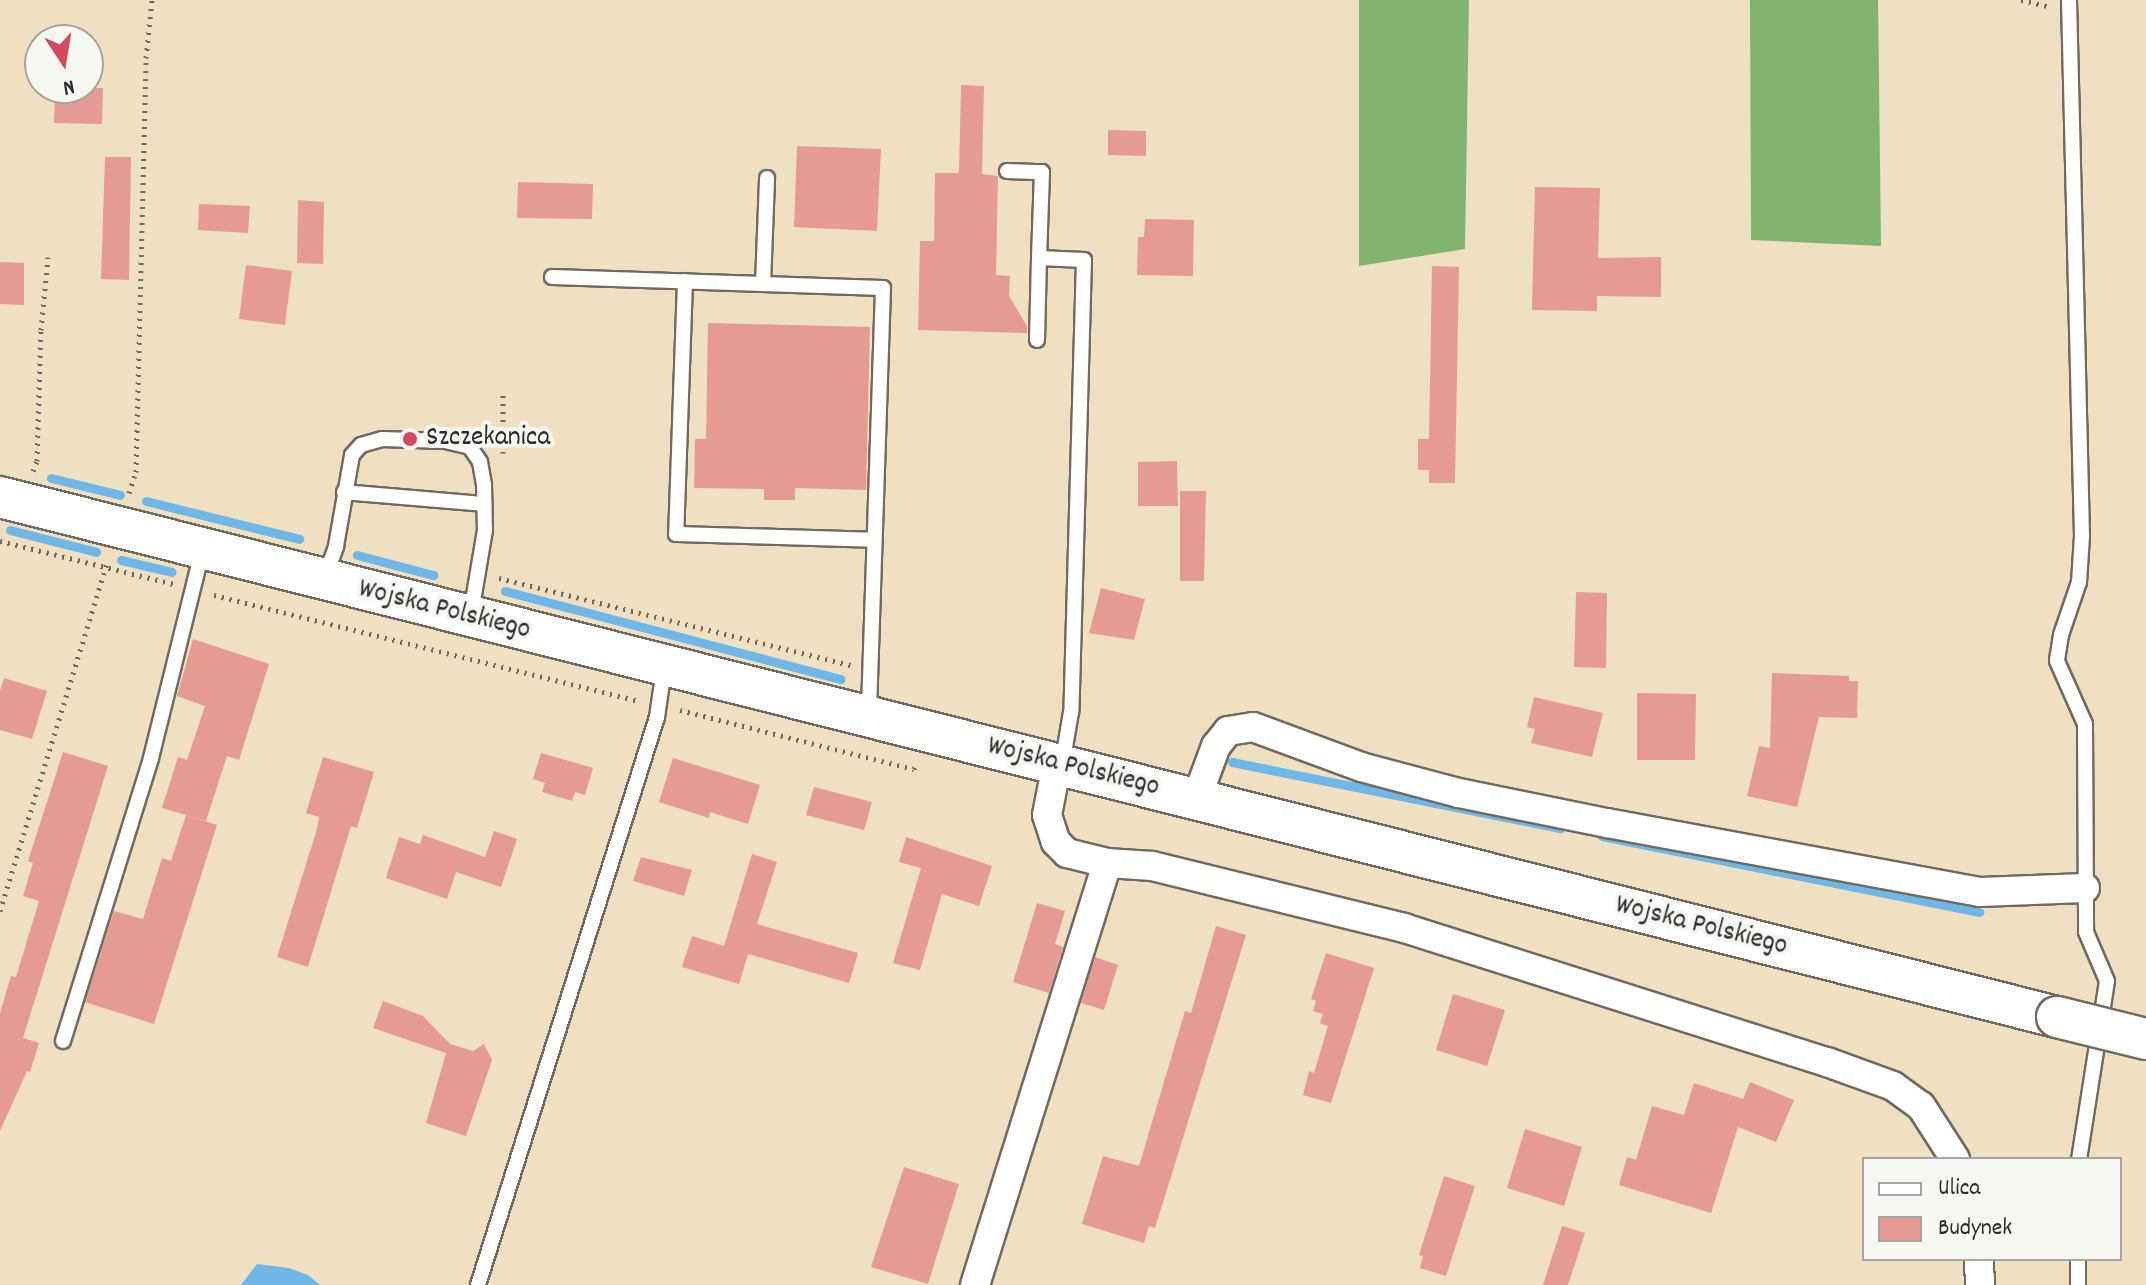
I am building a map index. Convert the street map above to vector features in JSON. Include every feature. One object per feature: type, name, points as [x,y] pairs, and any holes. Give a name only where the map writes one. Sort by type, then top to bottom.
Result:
[{"type":"main road","name":"Wojska Polskiego","points":[[11,499],[470,617],[662,686],[869,717],[2146,1039]]},
{"type":"street","points":[[1196,800],[1216,746],[1228,731],[1253,727],[1361,767],[1459,793],[1607,823],[1980,892],[2085,888]]},
{"type":"street","points":[[1060,764],[1047,815],[1056,842],[1067,853],[1107,863],[1152,866],[1404,928],[1827,1062],[1893,1086],[1921,1106],[1954,1157]]},
{"type":"street","points":[[975,1285],[1107,863]]},
{"type":"street","points":[[1979,1261],[1980,1285]]},
{"type":"lane","points":[[2069,0],[2082,536],[2079,582],[2061,635],[2057,661],[2085,724],[2086,932],[2107,981],[2077,1157]]},
{"type":"lane","points":[[1007,171],[1042,172],[1037,340]]},
{"type":"lane","points":[[763,284],[767,178]]},
{"type":"lane","points":[[1039,258],[1084,260],[1071,712],[1060,764]]},
{"type":"lane","points":[[552,277],[883,288],[869,717]]},
{"type":"lane","points":[[685,281],[676,534],[874,540]]},
{"type":"lane","points":[[324,580],[336,546],[352,455],[361,445],[382,439],[445,441],[470,447],[480,462],[484,504],[480,573],[470,617]]},
{"type":"lane","points":[[344,492],[484,504]]},
{"type":"lane","points":[[63,1041],[151,758],[204,548]]},
{"type":"lane","points":[[478,1285],[662,686]]},
{"type":"lane","points":[[2078,1261],[2078,1285]]},
{"type":"path","points":[[0,911],[136,472],[146,58],[152,0]]},
{"type":"path","points":[[11,499],[37,461],[41,330],[48,257]]},
{"type":"path","points":[[0,541],[193,590],[662,686],[914,769],[919,755]]},
{"type":"path","points":[[480,573],[870,670]]},
{"type":"green space","points":[[1359,0],[1469,0],[1465,249],[1359,266]]},
{"type":"green space","points":[[1750,0],[1878,0],[1881,246],[1751,240]]},
{"type":"water","points":[[257,1264],[289,1268],[308,1275],[320,1285],[241,1285]]},
{"type":"building","points":[[961,85],[984,86],[982,174],[998,176],[996,275],[1010,276],[1009,296],[1027,326],[1027,333],[918,330],[920,241],[934,241],[935,173],[959,173]]},
{"type":"building","points":[[55,104],[103,104],[102,124],[54,123]]},
{"type":"building","points":[[1108,130],[1146,131],[1146,156],[1108,155]]},
{"type":"building","points":[[797,146],[881,149],[877,231],[794,227]]},
{"type":"building","points":[[105,157],[131,157],[129,280],[101,279]]},
{"type":"building","points":[[518,182],[593,184],[592,219],[517,218]]},
{"type":"building","points":[[1535,187],[1600,188],[1598,258],[1661,257],[1661,297],[1597,296],[1597,311],[1532,310]]},
{"type":"building","points":[[298,200],[324,202],[323,264],[297,263]]},
{"type":"building","points":[[199,204],[250,206],[248,233],[198,230]]},
{"type":"building","points":[[1145,219],[1194,220],[1193,276],[1137,275],[1138,237],[1144,237]]},
{"type":"building","points":[[0,262],[24,263],[24,305],[0,304]]},
{"type":"building","points":[[246,265],[292,271],[285,325],[239,319]]},
{"type":"building","points":[[1432,266],[1459,267],[1455,483],[1429,483],[1429,470],[1418,470],[1418,439],[1429,439]]},
{"type":"building","points":[[708,323],[870,327],[866,490],[795,488],[795,500],[764,500],[764,489],[694,488],[695,439],[706,439]]},
{"type":"building","points":[[1177,461],[1178,506],[1138,506],[1138,462]]},
{"type":"building","points":[[1180,491],[1206,491],[1204,581],[1180,581]]},
{"type":"building","points":[[1101,588],[1145,599],[1134,640],[1089,633]]},
{"type":"building","points":[[1576,592],[1607,593],[1606,668],[1574,667]]},
{"type":"building","points":[[193,639],[269,664],[239,760],[227,756],[206,821],[162,808],[178,757],[187,760],[205,706],[177,696]]},
{"type":"building","points":[[1772,673],[1849,676],[1849,681],[1858,681],[1857,718],[1819,717],[1797,807],[1747,796],[1759,746],[1770,748]]},
{"type":"building","points":[[4,678],[47,691],[32,739],[0,730],[0,691]]},
{"type":"building","points":[[1637,693],[1696,694],[1695,760],[1637,760]]},
{"type":"building","points":[[1534,697],[1603,713],[1592,757],[1531,743],[1535,729],[1527,727]]},
{"type":"building","points":[[63,752],[108,766],[23,1038],[39,1043],[30,1072],[27,1071],[0,1131],[0,1013],[11,976],[16,977],[39,901],[23,896],[33,863],[28,861]]},
{"type":"building","points":[[541,753],[593,768],[585,795],[575,792],[572,801],[542,792],[545,783],[533,779]]},
{"type":"building","points":[[323,757],[374,772],[357,828],[351,826],[308,967],[277,957],[317,829],[319,817],[306,813]]},
{"type":"building","points":[[673,758],[760,785],[748,824],[710,812],[709,818],[659,802]]},
{"type":"building","points":[[814,787],[872,802],[864,830],[806,815]]},
{"type":"building","points":[[186,815],[217,825],[154,1024],[85,1002],[114,911],[143,919],[162,858],[171,861]]},
{"type":"building","points":[[494,831],[517,839],[501,887],[456,872],[447,899],[386,878],[399,837],[420,844],[423,835],[485,857]]},
{"type":"building","points":[[906,837],[992,866],[979,906],[942,894],[920,970],[893,963],[921,868],[899,862]]},
{"type":"building","points":[[752,854],[777,862],[757,924],[858,953],[849,983],[748,954],[739,984],[682,967],[692,936],[724,946]]},
{"type":"building","points":[[641,857],[692,870],[684,896],[633,881]]},
{"type":"building","points":[[1037,903],[1065,911],[1055,944],[1063,947],[1049,993],[1013,982]]},
{"type":"building","points":[[1216,926],[1246,935],[1155,1228],[1149,1226],[1144,1243],[1082,1224],[1103,1156],[1139,1166],[1185,1011],[1191,1013]]},
{"type":"building","points":[[1326,953],[1374,968],[1331,1103],[1303,1095],[1309,1071],[1314,1073],[1328,1026],[1320,1023],[1323,1014],[1313,1011],[1316,1001],[1311,999]]},
{"type":"building","points":[[1095,957],[1118,965],[1104,1010],[1081,1003]]},
{"type":"building","points":[[1453,994],[1505,1010],[1487,1066],[1436,1050]]},
{"type":"building","points":[[383,1001],[423,1016],[450,1044],[473,1051],[484,1044],[492,1060],[466,1136],[426,1123],[446,1053],[373,1028]]},
{"type":"building","points":[[1750,1082],[1794,1100],[1776,1142],[1738,1127],[1711,1213],[1619,1185],[1627,1157],[1636,1160],[1652,1106],[1684,1115],[1694,1083],[1743,1099]]},
{"type":"building","points":[[1525,1129],[1582,1147],[1564,1206],[1507,1188]]},
{"type":"building","points":[[904,1167],[959,1184],[928,1284],[871,1267]]},
{"type":"building","points":[[1444,1176],[1475,1186],[1446,1276],[1420,1268],[1423,1256],[1419,1255]]},
{"type":"building","points":[[1562,1226],[1585,1233],[1568,1285],[1543,1285]]},
{"type":"waterway","points":[[51,478],[120,495]]},
{"type":"waterway","points":[[146,501],[299,539]]},
{"type":"waterway","points":[[10,530],[96,552]]},
{"type":"waterway","points":[[357,555],[433,575]]},
{"type":"waterway","points":[[121,560],[172,572]]},
{"type":"waterway","points":[[505,591],[841,679]]},
{"type":"waterway","points":[[1232,762],[1560,828]]},
{"type":"waterway","points":[[1602,836],[1979,912]]},
{"type":"place","name":"Szczekanica","points":[[410,439]]}]
